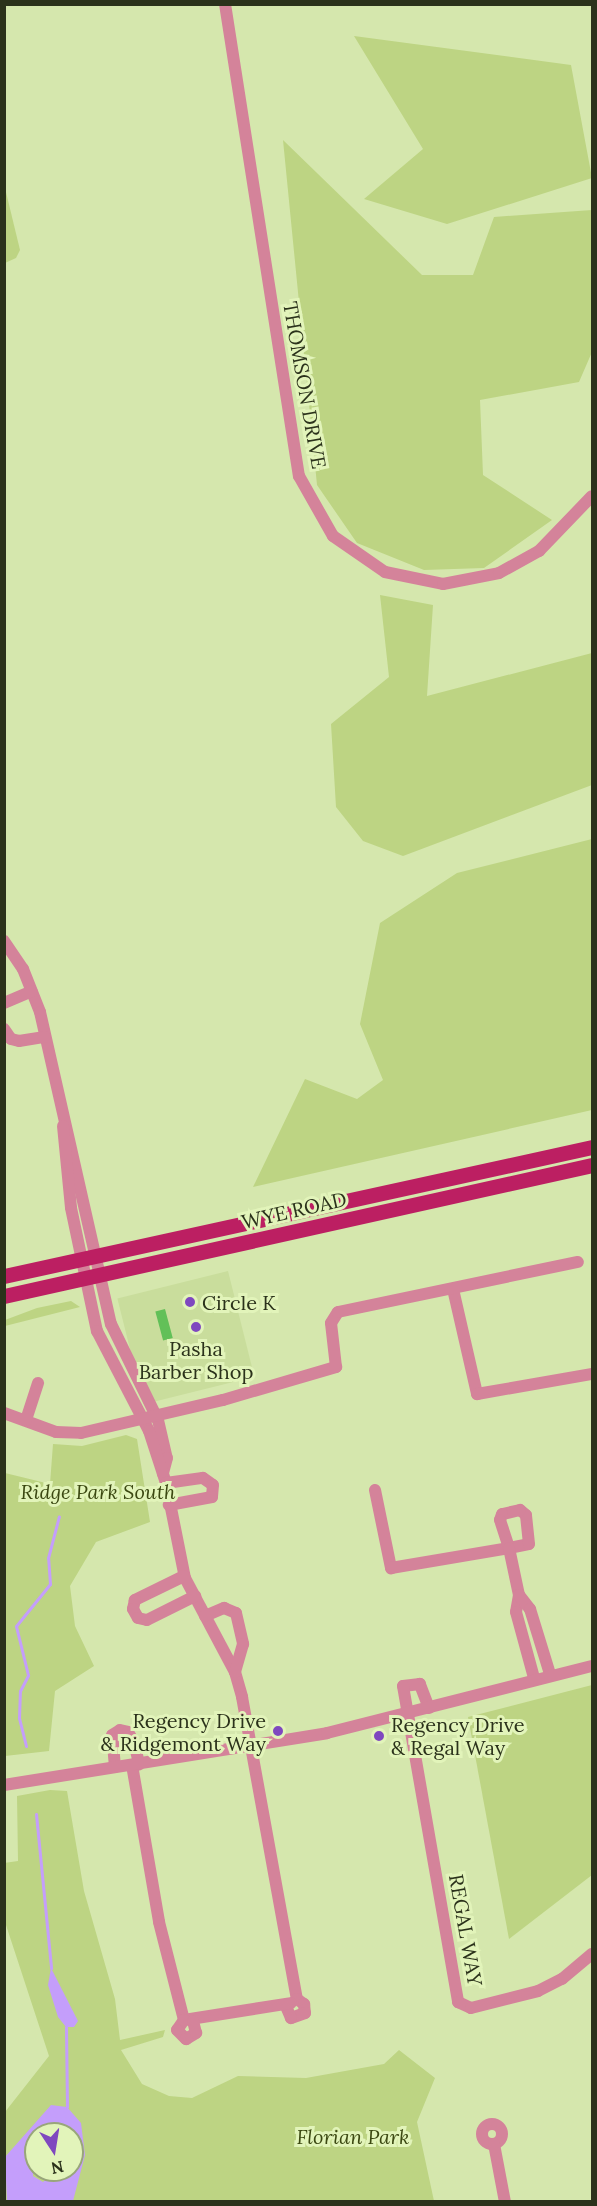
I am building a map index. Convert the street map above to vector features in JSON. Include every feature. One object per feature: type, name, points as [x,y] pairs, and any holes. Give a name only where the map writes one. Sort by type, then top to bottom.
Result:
[{"type":"main road","name":"WYE ROAD","points":[[4,1276],[592,1147]]},
{"type":"main road","name":"WYE ROAD","points":[[4,1296],[592,1165]]},
{"type":"street","name":"THOMSON DRIVE","points":[[225,4],[299,476],[333,536],[385,572],[443,584],[499,573],[539,550],[592,496]]},
{"type":"street","points":[[4,941],[32,991],[45,1038],[63,1126],[98,1255],[116,1339],[157,1417],[166,1447],[165,1478]]},
{"type":"street","points":[[4,1002],[32,991]]},
{"type":"street","points":[[4,1029],[11,1039],[19,1041],[45,1038]]},
{"type":"street","points":[[63,1126],[64,1162],[80,1259],[103,1346],[144,1420],[165,1478],[184,1576],[235,1672],[251,1747],[291,2003],[189,2020],[159,1922],[134,1742],[128,1732],[120,1730],[112,1735],[115,1767]]},
{"type":"street","points":[[4,1413],[56,1432],[81,1433],[157,1417],[328,1372],[338,1363],[331,1323],[338,1312],[578,1262]]},
{"type":"street","points":[[453,1289],[477,1394],[592,1374]]},
{"type":"street","points":[[26,1420],[38,1383]]},
{"type":"street","points":[[165,1478],[204,1478],[213,1485],[212,1497],[206,1500],[170,1505]]},
{"type":"street","points":[[375,1490],[391,1568],[509,1548],[519,1595],[516,1612],[534,1678]]},
{"type":"street","points":[[184,1576],[135,1600],[133,1609],[138,1618],[147,1620],[195,1596]]},
{"type":"street","points":[[519,1595],[530,1609],[550,1674]]},
{"type":"street","points":[[205,1616],[224,1608],[236,1613],[243,1644],[235,1672]]},
{"type":"street","points":[[4,1785],[251,1747],[408,1715],[534,1678],[592,1666]]},
{"type":"street","points":[[408,1715],[402,1689],[407,1682],[420,1684],[429,1708]]},
{"type":"street","name":"REGAL WAY","points":[[408,1715],[461,2006],[471,2008],[538,1992],[562,1979],[592,1953]]},
{"type":"street","points":[[494,2144],[505,2202]]},
{"type":"shaded area","points":[[228,1271],[254,1377],[144,1404],[117,1299]]},
{"type":"shaded area","points":[[51,1968],[78,2021],[74,2027],[66,2027],[58,2017],[48,1985]]},
{"type":"shaded area","points":[[51,2105],[67,2107],[80,2122],[36,2122]]},
{"type":"shaded area","points":[[24,2136],[24,2182],[78,2182],[73,2201],[7,2201],[5,2157]]},
{"type":"green space","points":[[354,36],[571,65],[592,178],[447,224],[364,199],[423,149]]},
{"type":"green space","points":[[283,140],[422,275],[473,275],[494,217],[592,210],[592,352],[579,382],[480,400],[483,475],[552,520],[484,568],[424,570],[357,543],[317,485]]},
{"type":"green space","points":[[5,188],[20,250],[16,258],[5,263]]},
{"type":"green space","points":[[380,595],[433,605],[427,696],[592,653],[592,785],[403,856],[363,841],[336,807],[331,724],[389,677]]},
{"type":"green space","points":[[592,839],[592,1110],[253,1187],[305,1079],[357,1099],[383,1080],[360,1024],[380,923],[457,873]]},
{"type":"green space","points":[[71,1301],[80,1307],[5,1326],[5,1320],[37,1308]]},
{"type":"green space","name":"Ridge Park South","points":[[126,1435],[137,1439],[150,1522],[96,1542],[70,1586],[75,1626],[94,1666],[55,1691],[49,1751],[5,1756],[5,1473],[50,1484],[53,1444],[82,1446]]},
{"type":"green space","points":[[592,1685],[592,1875],[509,1939],[468,1717]]},
{"type":"green space","name":"Florian Park","points":[[50,1790],[67,1791],[84,1891],[115,1999],[120,2040],[165,2030],[163,2037],[121,2050],[142,2084],[169,2096],[192,2098],[238,2076],[306,2078],[384,2064],[399,2050],[435,2078],[417,2122],[434,2201],[5,2201],[5,2112],[49,2056],[5,1922],[4,1863],[18,1861],[17,1796]]},
{"type":"building","name":"Circle K","points":[[165,1309],[173,1338],[163,1341],[155,1312]]},
{"type":"waterway","points":[[26,1746],[19,1718],[20,1691],[28,1675],[16,1626],[50,1584],[48,1558],[59,1516]]},
{"type":"waterway","points":[[36,1814],[51,1968]]},
{"type":"waterway","points":[[66,2027],[67,2107]]},
{"type":"place","name":"Circle K","points":[[190,1302]]},
{"type":"place","name":"Pasha Barber Shop","points":[[196,1327]]},
{"type":"place","name":"Regency Drive & Ridgemont Way","points":[[278,1731]]},
{"type":"place","name":"Regency Drive & Regal Way","points":[[379,1736]]}]
